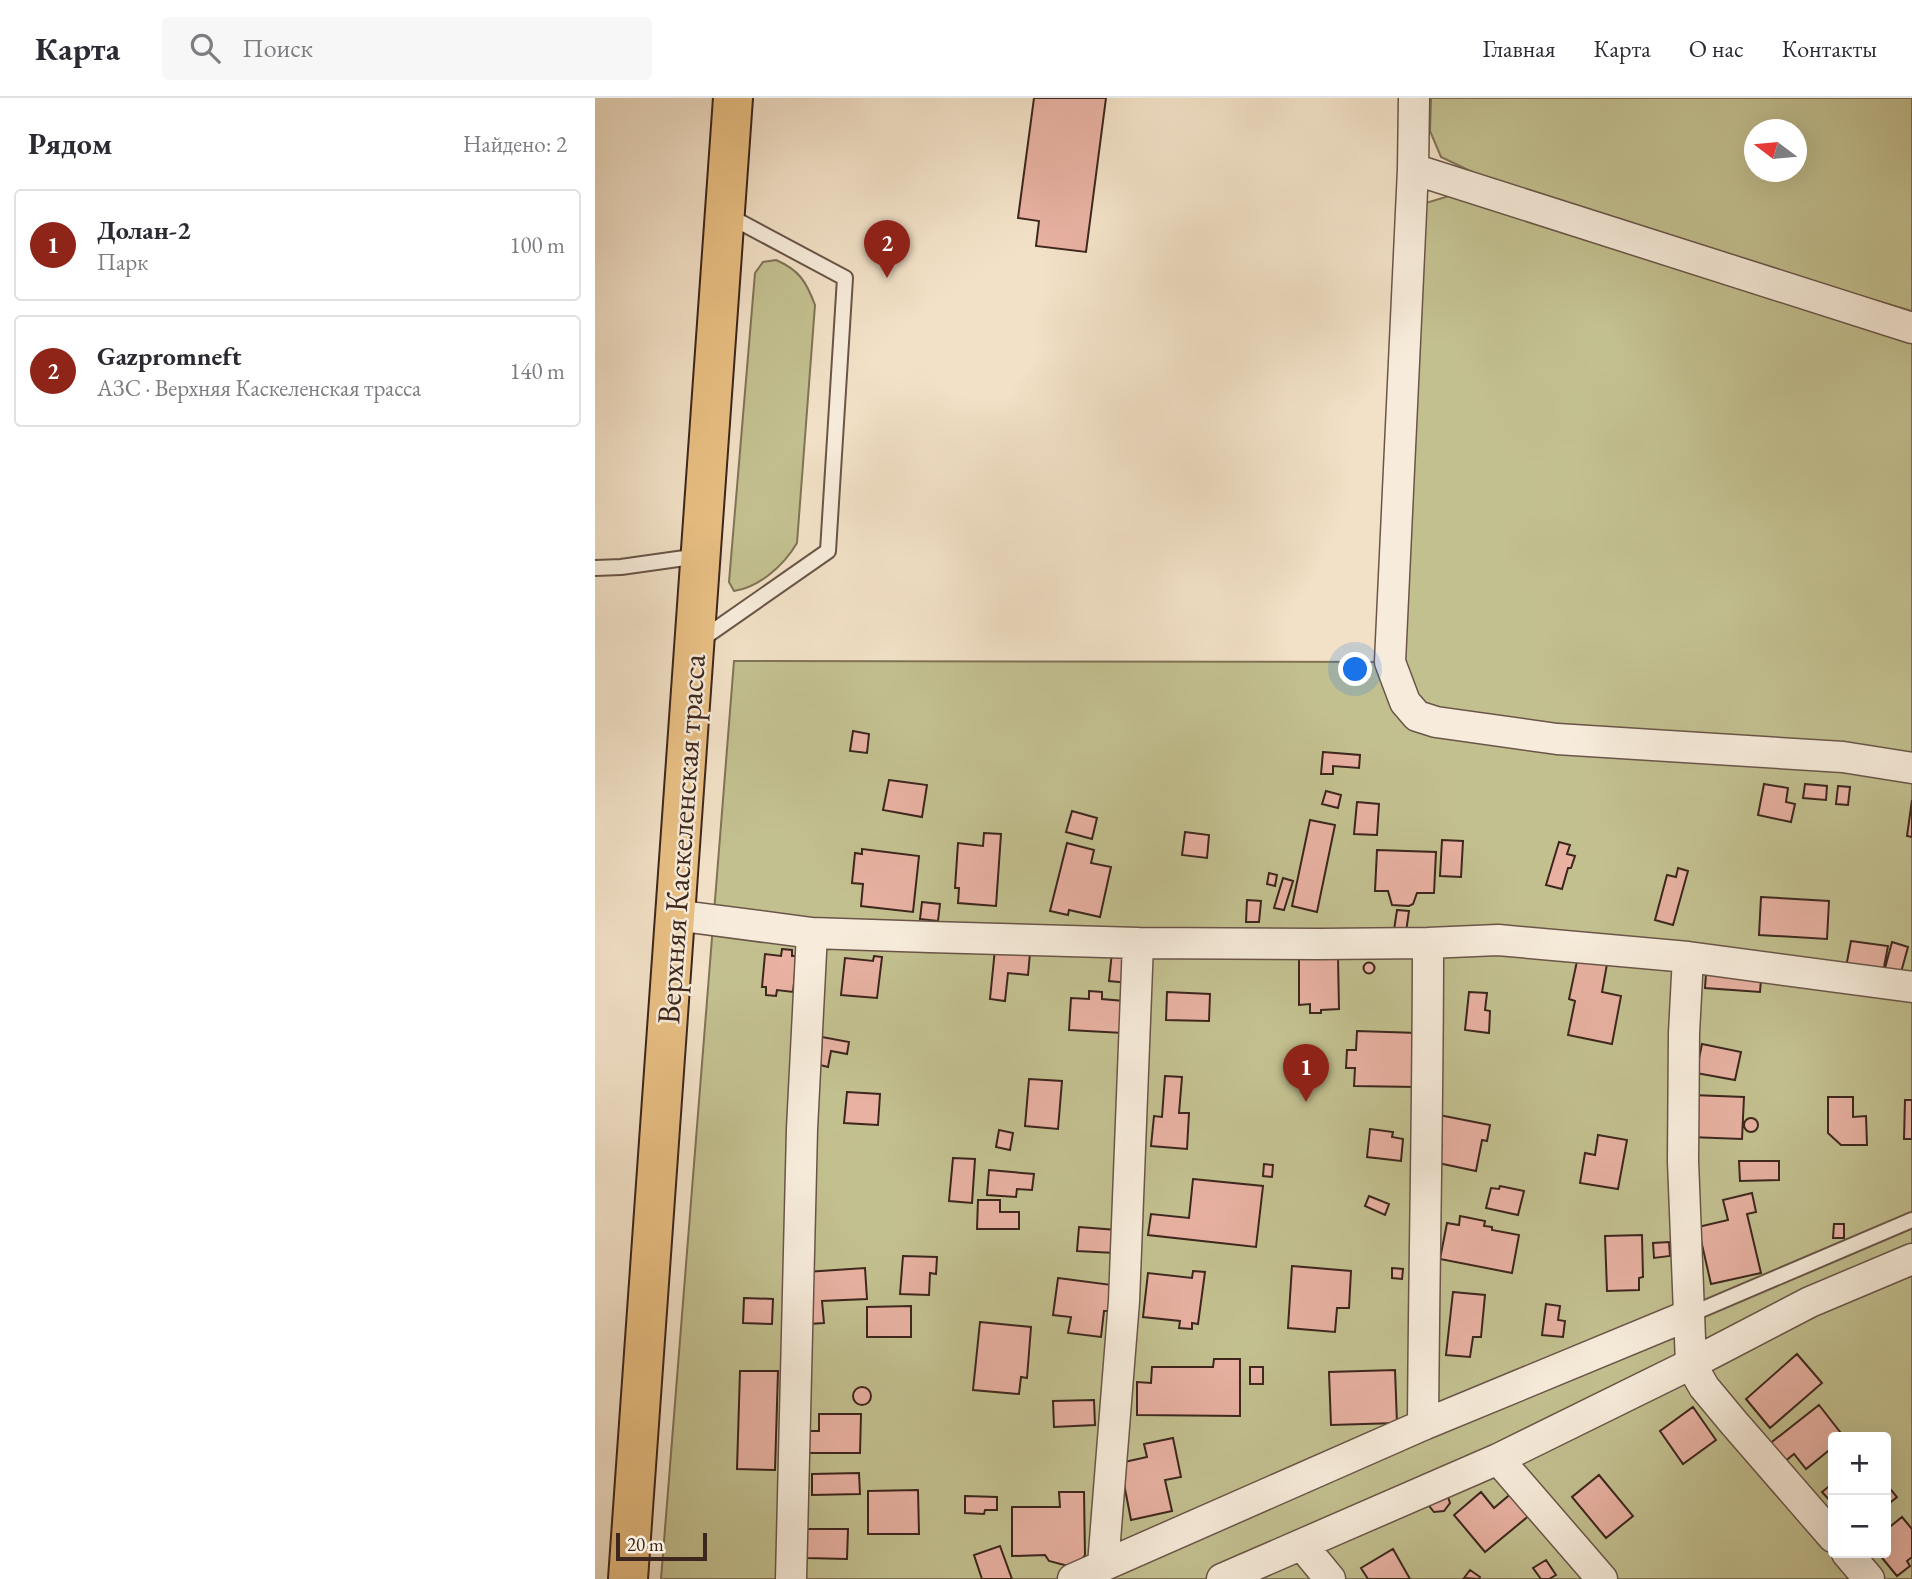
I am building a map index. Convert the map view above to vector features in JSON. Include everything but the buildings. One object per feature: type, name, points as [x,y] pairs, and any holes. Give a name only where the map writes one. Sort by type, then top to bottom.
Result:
[{"type":"main road","name":"Верхняя Каскеленская трасса","points":[[628,1579],[733,98]]},
{"type":"street","points":[[1414,98],[1413,169],[1389,662],[1405,702],[1417,716],[1436,722],[1557,739],[1843,757],[1912,768]]},
{"type":"street","points":[[1413,169],[1912,328]]},
{"type":"street","points":[[674,915],[812,933],[1138,943],[1428,943],[1498,940],[1688,957],[1912,987]]},
{"type":"street","points":[[791,1579],[802,1129],[812,933]]},
{"type":"street","points":[[1103,1564],[1124,1301],[1138,943]]},
{"type":"street","points":[[1423,1425],[1428,943]]},
{"type":"street","points":[[1688,957],[1684,1034],[1683,1161],[1691,1364],[1704,1387],[1828,1531]]},
{"type":"street","points":[[1222,1579],[1498,1459],[1810,1302],[1912,1259]]},
{"type":"street","points":[[1073,1579],[1423,1425],[1689,1315]]},
{"type":"street","points":[[1498,1459],[1602,1579]]},
{"type":"street","points":[[1302,1545],[1330,1579]]},
{"type":"street","points":[[1851,1558],[1869,1579]]},
{"type":"lane","points":[[695,644],[828,551],[845,278],[726,214]]},
{"type":"lane","points":[[595,568],[701,556]]},
{"type":"lane","points":[[1689,1315],[1912,1220]]},
{"type":"shaded area","points":[[1431,98],[1912,98],[1912,311],[1680,243],[1495,183],[1441,157],[1430,131]]},
{"type":"shaded area","points":[[1449,196],[1912,343],[1912,758],[1528,724],[1427,712],[1400,662],[1419,205]]},
{"type":"shaded area","points":[[776,260],[801,277],[815,305],[797,543],[770,574],[753,585],[734,591],[729,582],[755,273],[763,262]]},
{"type":"shaded area","points":[[734,661],[1390,662],[1417,716],[1912,768],[1912,1579],[661,1579]]},
{"type":"place","name":"Gazpromneft","points":[[887,278]]},
{"type":"place","name":"Долан-2","points":[[1306,1102]]}]
